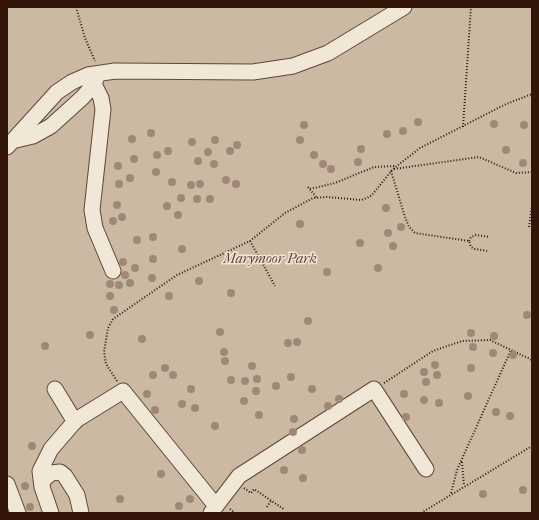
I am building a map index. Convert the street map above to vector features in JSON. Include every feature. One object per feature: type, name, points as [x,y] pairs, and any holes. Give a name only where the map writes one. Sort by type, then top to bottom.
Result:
[{"type":"street","points":[[10,144],[57,92],[72,82],[98,76],[252,72],[294,66],[328,54],[404,7]]},
{"type":"street","points":[[10,144],[34,136],[51,126],[66,114],[98,76]]},
{"type":"street","points":[[98,76],[102,109],[92,210],[95,228],[113,271]]},
{"type":"street","points":[[55,389],[74,422]]},
{"type":"street","points":[[51,513],[42,487],[40,471],[51,449],[74,422],[123,392],[213,510],[239,476],[374,389],[426,469]]},
{"type":"street","points":[[42,487],[43,480],[46,476],[53,472],[60,472],[65,476],[77,495],[81,513]]},
{"type":"street","points":[[7,484],[18,513]]},
{"type":"path","points":[[76,7],[98,76]]},
{"type":"path","points":[[464,127],[471,7]]},
{"type":"path","points":[[123,392],[106,364],[105,358],[105,339],[113,319],[177,275],[250,241],[286,213],[317,198],[361,200],[367,198],[372,195],[396,166],[420,148],[464,127],[504,105],[532,94]]},
{"type":"path","points":[[392,170],[479,157],[516,173],[532,172]]},
{"type":"path","points":[[310,189],[335,183],[374,167],[396,166]]},
{"type":"path","points":[[392,170],[405,217],[409,227],[415,233],[468,241]]},
{"type":"path","points":[[308,187],[317,198]]},
{"type":"path","points":[[529,227],[532,205]]},
{"type":"path","points":[[468,241],[471,237],[476,235],[490,237]]},
{"type":"path","points":[[250,241],[275,286]]},
{"type":"path","points":[[468,241],[474,249],[488,251]]},
{"type":"path","points":[[374,389],[433,351],[462,341],[490,340],[532,360]]},
{"type":"path","points":[[451,493],[457,470],[511,350]]},
{"type":"path","points":[[421,513],[451,493],[532,446]]},
{"type":"path","points":[[462,461],[464,486]]},
{"type":"path","points":[[235,482],[251,493],[254,489],[285,510]]},
{"type":"path","points":[[266,507],[271,500]]},
{"type":"green space","name":"Marymoor Park","points":[[7,7],[532,7],[532,513],[7,513]]}]
